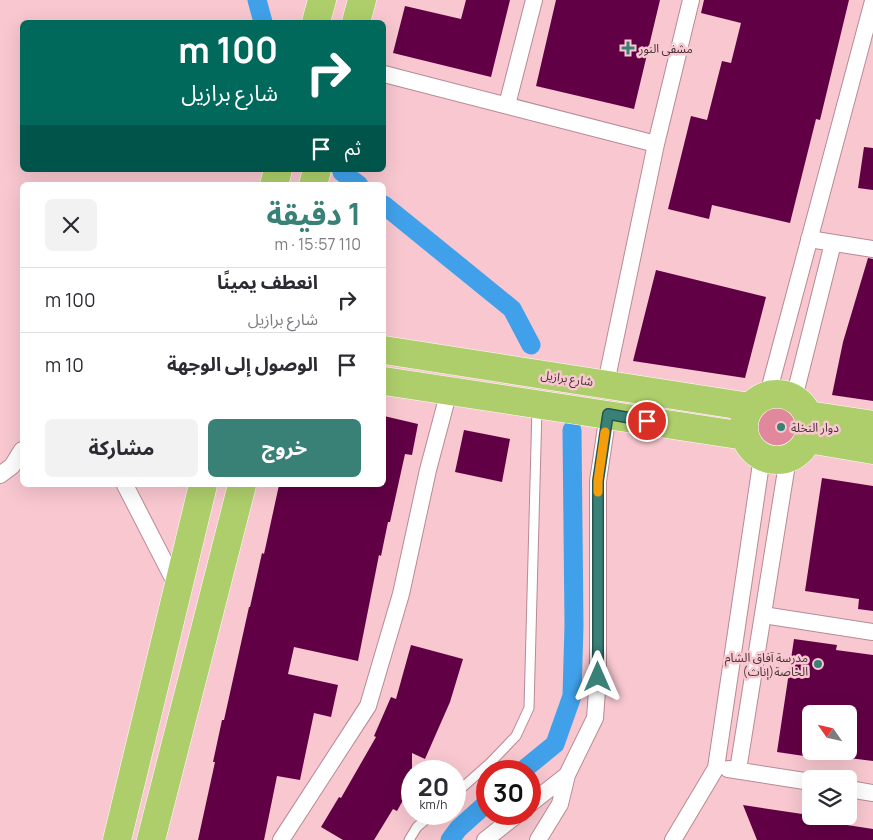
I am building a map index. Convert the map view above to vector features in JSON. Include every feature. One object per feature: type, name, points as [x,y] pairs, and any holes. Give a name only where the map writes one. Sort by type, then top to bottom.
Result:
[{"type":"highway","points":[[317,20],[322,0]]},
{"type":"highway","points":[[357,20],[362,0]]},
{"type":"highway","name":"شارع برازيل","points":[[386,350],[606,383],[759,400]]},
{"type":"highway","points":[[386,381],[608,414],[765,450],[798,452],[804,417]]},
{"type":"highway","points":[[765,450],[744,428],[745,417],[759,400],[783,394],[804,417],[873,450]]},
{"type":"highway","points":[[804,417],[873,425]]},
{"type":"highway","points":[[117,840],[203,487]]},
{"type":"highway","points":[[150,840],[241,487]]},
{"type":"street","points":[[506,105],[534,0]]},
{"type":"street","points":[[606,383],[656,144],[691,0]]},
{"type":"street","points":[[759,400],[809,239],[873,1]]},
{"type":"street","points":[[386,75],[656,144]]},
{"type":"street","points":[[809,239],[873,249]]},
{"type":"street","points":[[804,417],[833,243]]},
{"type":"street","points":[[281,840],[368,706],[401,594],[428,470],[449,391]]},
{"type":"street","points":[[538,840],[560,804],[567,775],[594,718],[598,677],[598,481],[608,414]]},
{"type":"street","points":[[738,770],[763,614],[765,450]]},
{"type":"street","points":[[673,840],[716,768],[765,450]]},
{"type":"street","points":[[0,475],[12,466],[20,453]]},
{"type":"street","points":[[126,487],[178,588]]},
{"type":"street","points":[[763,614],[873,632]]},
{"type":"street","points":[[716,768],[802,781]]},
{"type":"street","points":[[541,795],[567,775]]},
{"type":"street","points":[[857,790],[873,793]]},
{"type":"street","points":[[485,840],[504,825]]},
{"type":"lane","points":[[466,784],[516,736],[529,708],[537,405]]},
{"type":"lane","points":[[410,840],[419,825]]},
{"type":"shaded area","points":[[777,408],[791,413],[796,427],[791,441],[777,446],[763,441],[758,427],[763,413]]},
{"type":"building","points":[[466,0],[510,0],[491,77],[393,53],[405,6],[461,19]]},
{"type":"building","points":[[556,0],[660,0],[634,109],[536,86]]},
{"type":"building","points":[[704,0],[849,0],[820,120],[816,119],[790,223],[712,205],[709,219],[668,209],[691,116],[707,120],[722,61],[731,63],[741,23],[701,13]]},
{"type":"building","points":[[864,147],[873,148],[873,190],[858,188]]},
{"type":"building","points":[[868,258],[873,259],[873,401],[832,395],[843,342]]},
{"type":"building","points":[[656,270],[766,297],[745,378],[633,361]]},
{"type":"building","points":[[386,416],[418,424],[412,455],[405,454],[390,522],[388,522],[381,556],[379,555],[358,661],[294,647],[288,674],[338,685],[331,717],[314,713],[300,780],[277,776],[264,840],[198,840],[222,720],[224,720],[262,553],[264,554],[279,487],[386,487]]},
{"type":"building","points":[[464,430],[510,439],[502,482],[455,472]]},
{"type":"building","points":[[822,478],[873,486],[873,611],[858,609],[859,599],[805,591]]},
{"type":"building","points":[[794,639],[837,645],[836,650],[873,655],[873,761],[858,759],[858,705],[802,705],[802,756],[777,752]]},
{"type":"building","points":[[411,645],[463,659],[450,702],[425,759],[412,753],[412,760],[401,760],[401,804],[397,811],[393,809],[374,840],[343,840],[321,827],[339,797],[341,798],[376,737],[374,736],[391,697],[396,699]]},
{"type":"building","points":[[743,805],[802,814],[802,825],[847,825],[873,829],[873,840],[757,840]]},
{"type":"waterway","points":[[257,0],[262,20]]},
{"type":"waterway","points":[[342,172],[355,182]]},
{"type":"waterway","points":[[386,207],[512,309],[531,345]]},
{"type":"waterway","points":[[535,760],[555,744],[572,696],[574,625],[572,430]]},
{"type":"waterway","points":[[450,840],[458,829],[476,813]]},
{"type":"slow traffic","points":[[598,492],[605,432]]},
{"type":"place","name":"مشفى النور","points":[[628,48]]},
{"type":"place","name":"دوار النخلة","points":[[781,427]]},
{"type":"place","name":"مدرسة آفاق الشام الخاصة(إناث)","points":[[818,664]]},
{"type":"route","points":[[598,677],[598,481],[608,414],[647,421]]}]
